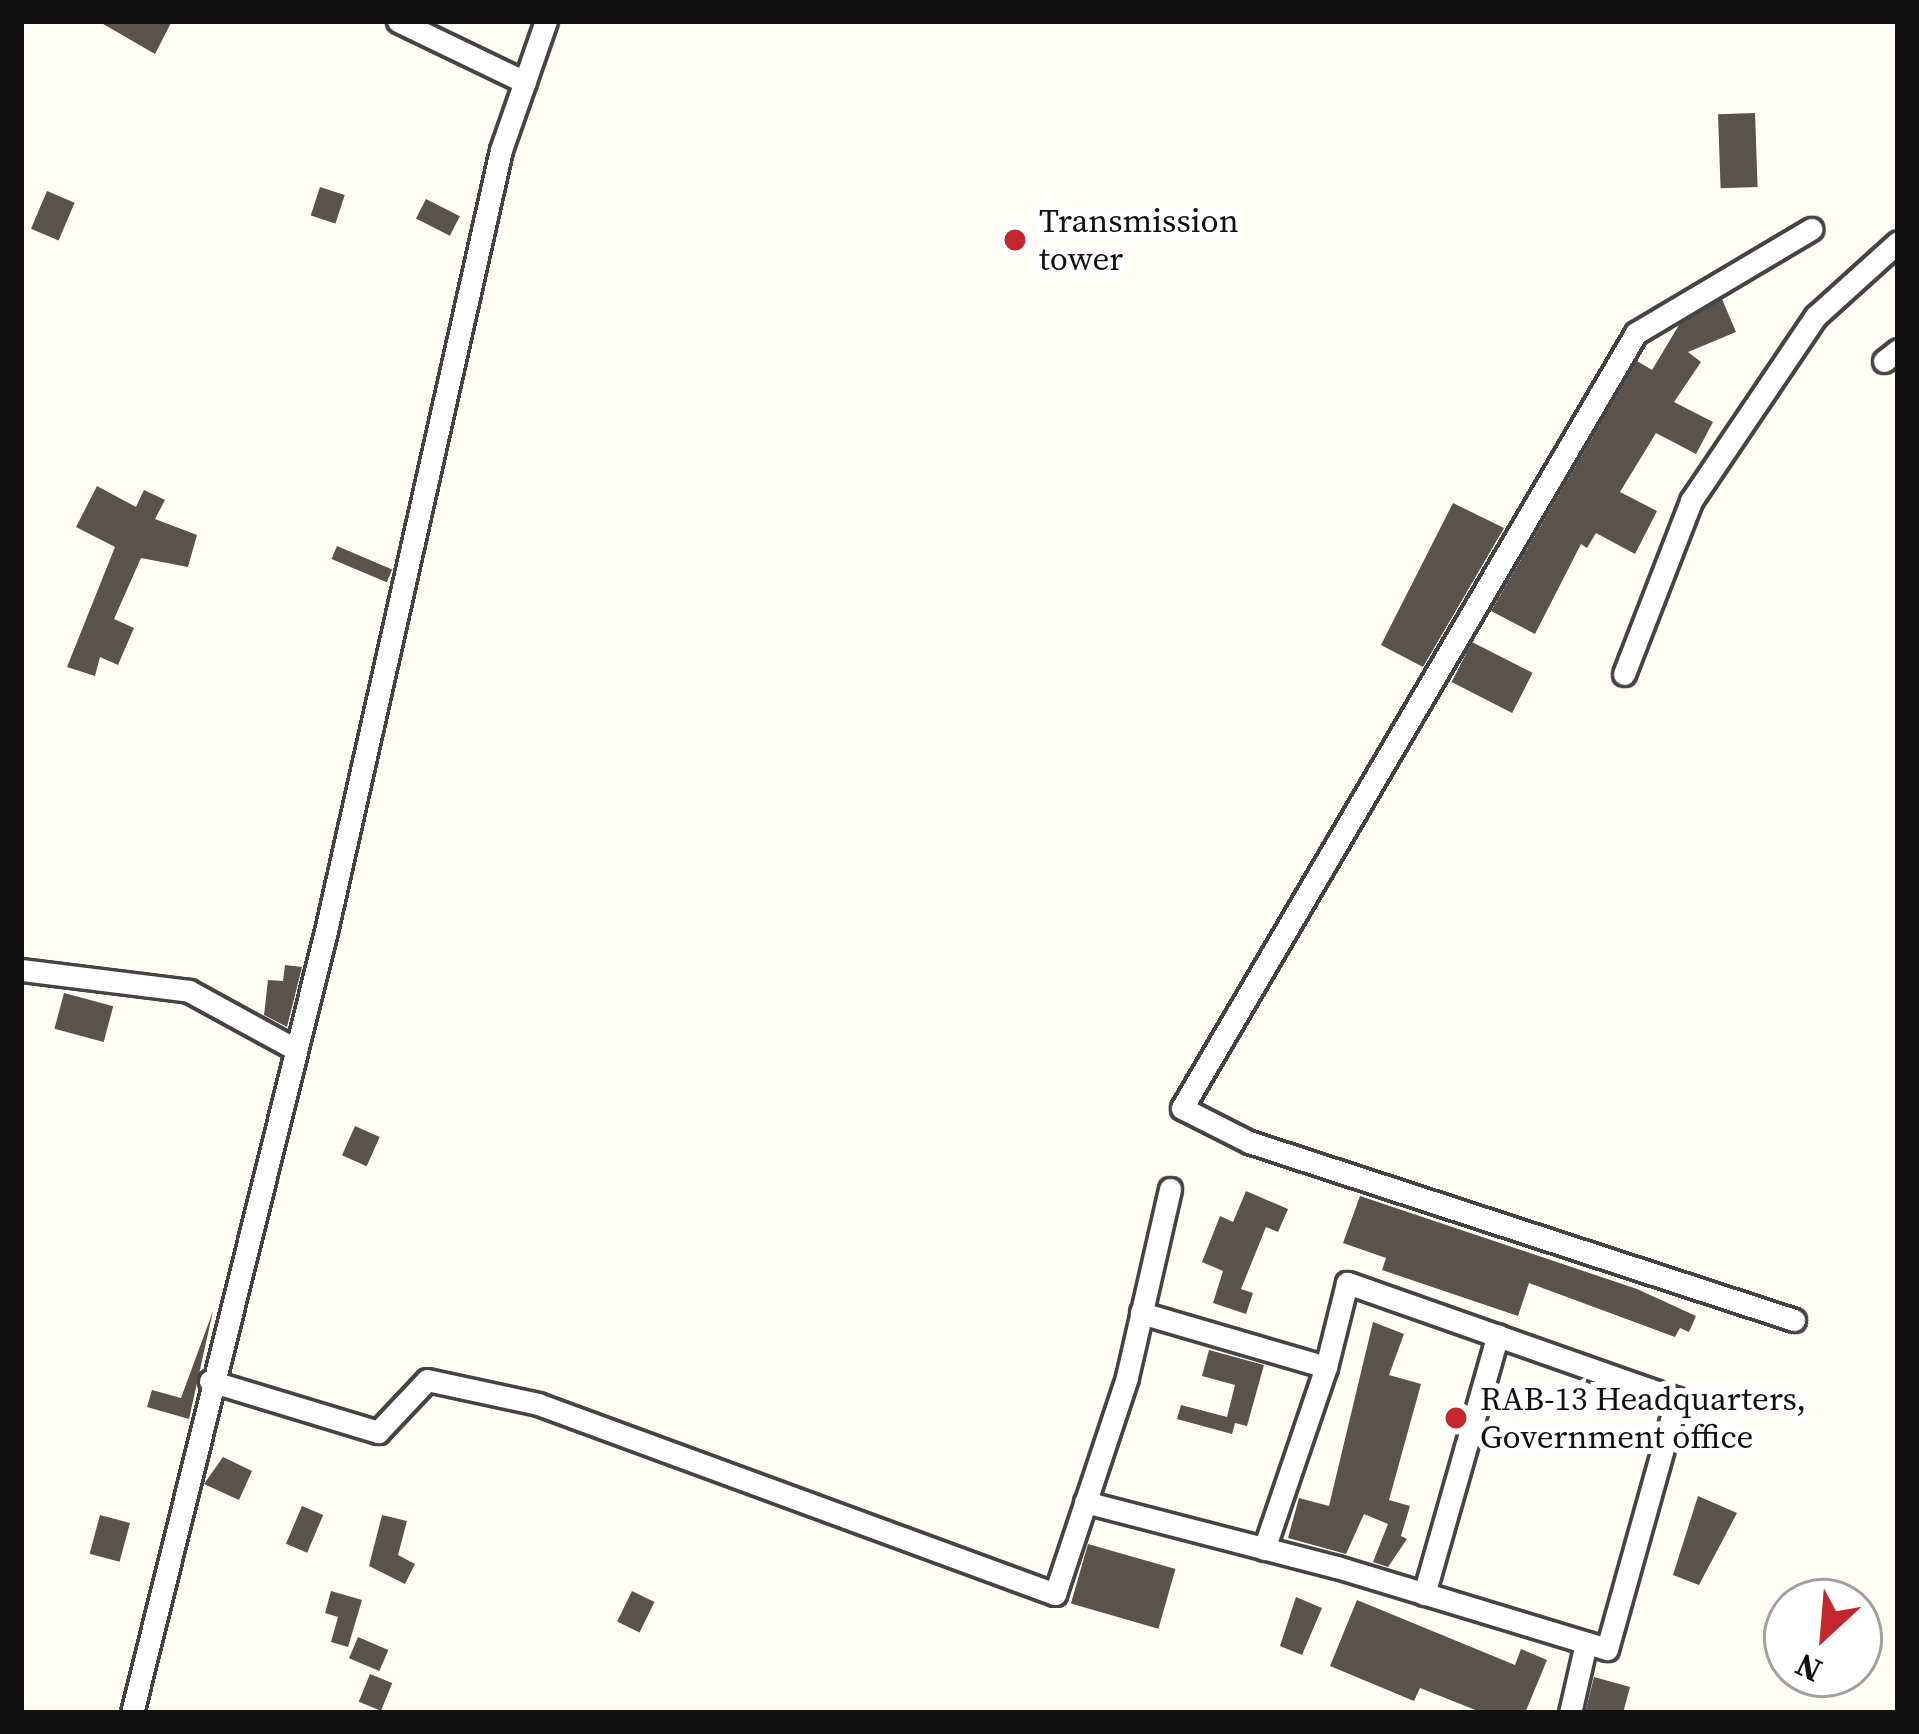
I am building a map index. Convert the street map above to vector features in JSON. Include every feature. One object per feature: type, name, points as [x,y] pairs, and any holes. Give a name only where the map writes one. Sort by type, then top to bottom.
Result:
[{"type":"street","points":[[398,21],[525,82]]},
{"type":"street","points":[[132,1713],[210,1382],[296,1049],[501,150],[546,21]]},
{"type":"street","points":[[1794,1320],[1249,1142],[1182,1108],[1636,333],[1811,229]]},
{"type":"street","points":[[1624,674],[1690,501],[1816,316],[1898,242]]},
{"type":"street","points":[[21,970],[189,991],[296,1049]]},
{"type":"street","points":[[210,1382],[379,1432],[427,1380],[538,1405],[1034,1592],[1055,1594],[1142,1313],[1170,1190]]},
{"type":"street","points":[[1085,1502],[1607,1649],[1676,1400],[1347,1283],[1326,1367],[1264,1549]]},
{"type":"street","points":[[1142,1313],[1326,1367]]},
{"type":"street","points":[[1424,1594],[1498,1335]]},
{"type":"street","points":[[1570,1713],[1586,1643]]},
{"type":"building","points":[[98,21],[172,21],[155,54]]},
{"type":"building","points":[[1755,113],[1758,187],[1721,188],[1718,114]]},
{"type":"building","points":[[320,187],[345,195],[335,224],[311,216]]},
{"type":"building","points":[[47,191],[75,203],[59,240],[31,229]]},
{"type":"building","points":[[426,199],[460,216],[450,236],[416,219]]},
{"type":"building","points":[[1722,299],[1736,332],[1688,352],[1701,362],[1674,402],[1713,422],[1696,454],[1656,433],[1620,492],[1657,511],[1635,554],[1596,533],[1587,548],[1581,544],[1535,634],[1491,611],[1637,361],[1652,370],[1679,325]]},
{"type":"building","points":[[97,486],[136,507],[144,490],[165,500],[155,519],[197,535],[188,567],[141,558],[114,619],[134,628],[118,665],[100,657],[95,676],[67,667],[115,547],[76,527]]},
{"type":"building","points":[[1453,503],[1504,528],[1423,667],[1381,645]]},
{"type":"building","points":[[337,546],[392,569],[387,582],[332,559]]},
{"type":"building","points":[[1472,642],[1533,673],[1512,713],[1452,682]]},
{"type":"building","points":[[285,965],[302,967],[287,1027],[264,1015],[268,980],[283,981]]},
{"type":"building","points":[[64,993],[113,1006],[104,1042],[54,1029]]},
{"type":"building","points":[[355,1126],[380,1137],[367,1166],[342,1155]]},
{"type":"building","points":[[1246,1191],[1288,1209],[1278,1232],[1266,1227],[1241,1289],[1253,1293],[1246,1314],[1213,1303],[1223,1271],[1202,1262],[1220,1216],[1233,1222]]},
{"type":"building","points":[[1360,1196],[1637,1289],[1696,1316],[1689,1332],[1680,1328],[1675,1337],[1529,1283],[1518,1316],[1382,1270],[1386,1258],[1343,1243]]},
{"type":"building","points":[[213,1311],[189,1419],[147,1407],[152,1390],[181,1398]]},
{"type":"building","points":[[1373,1322],[1404,1334],[1389,1375],[1421,1384],[1389,1500],[1410,1506],[1401,1536],[1407,1539],[1388,1567],[1373,1562],[1388,1524],[1364,1514],[1346,1554],[1288,1538],[1299,1498],[1329,1506]]},
{"type":"building","points":[[1209,1350],[1264,1365],[1247,1426],[1235,1423],[1232,1434],[1177,1419],[1181,1405],[1227,1417],[1235,1385],[1202,1376]]},
{"type":"building","points":[[223,1457],[252,1471],[239,1500],[204,1484]]},
{"type":"building","points":[[1698,1496],[1737,1513],[1699,1585],[1673,1575]]},
{"type":"building","points":[[302,1506],[323,1515],[307,1553],[286,1544]]},
{"type":"building","points":[[100,1515],[130,1523],[120,1562],[90,1554]]},
{"type":"building","points":[[382,1515],[407,1521],[398,1555],[415,1564],[405,1584],[369,1566]]},
{"type":"building","points":[[1088,1544],[1175,1569],[1158,1629],[1071,1604]]},
{"type":"building","points":[[331,1591],[362,1600],[348,1647],[331,1642],[338,1617],[325,1613]]},
{"type":"building","points":[[632,1591],[654,1602],[640,1633],[617,1622]]},
{"type":"building","points":[[1296,1597],[1322,1608],[1302,1655],[1280,1646]]},
{"type":"building","points":[[1357,1600],[1515,1665],[1521,1649],[1547,1660],[1525,1713],[1478,1711],[1420,1688],[1414,1701],[1330,1666]]},
{"type":"building","points":[[358,1637],[388,1650],[379,1671],[349,1658]]},
{"type":"building","points":[[370,1674],[392,1683],[381,1711],[359,1702]]},
{"type":"building","points":[[1594,1677],[1630,1687],[1623,1713],[1585,1713]]},
{"type":"place","name":"Transmission tower","points":[[1015,240]]},
{"type":"place","name":"RAB-13 Headquarters, Government office","points":[[1456,1418]]}]
